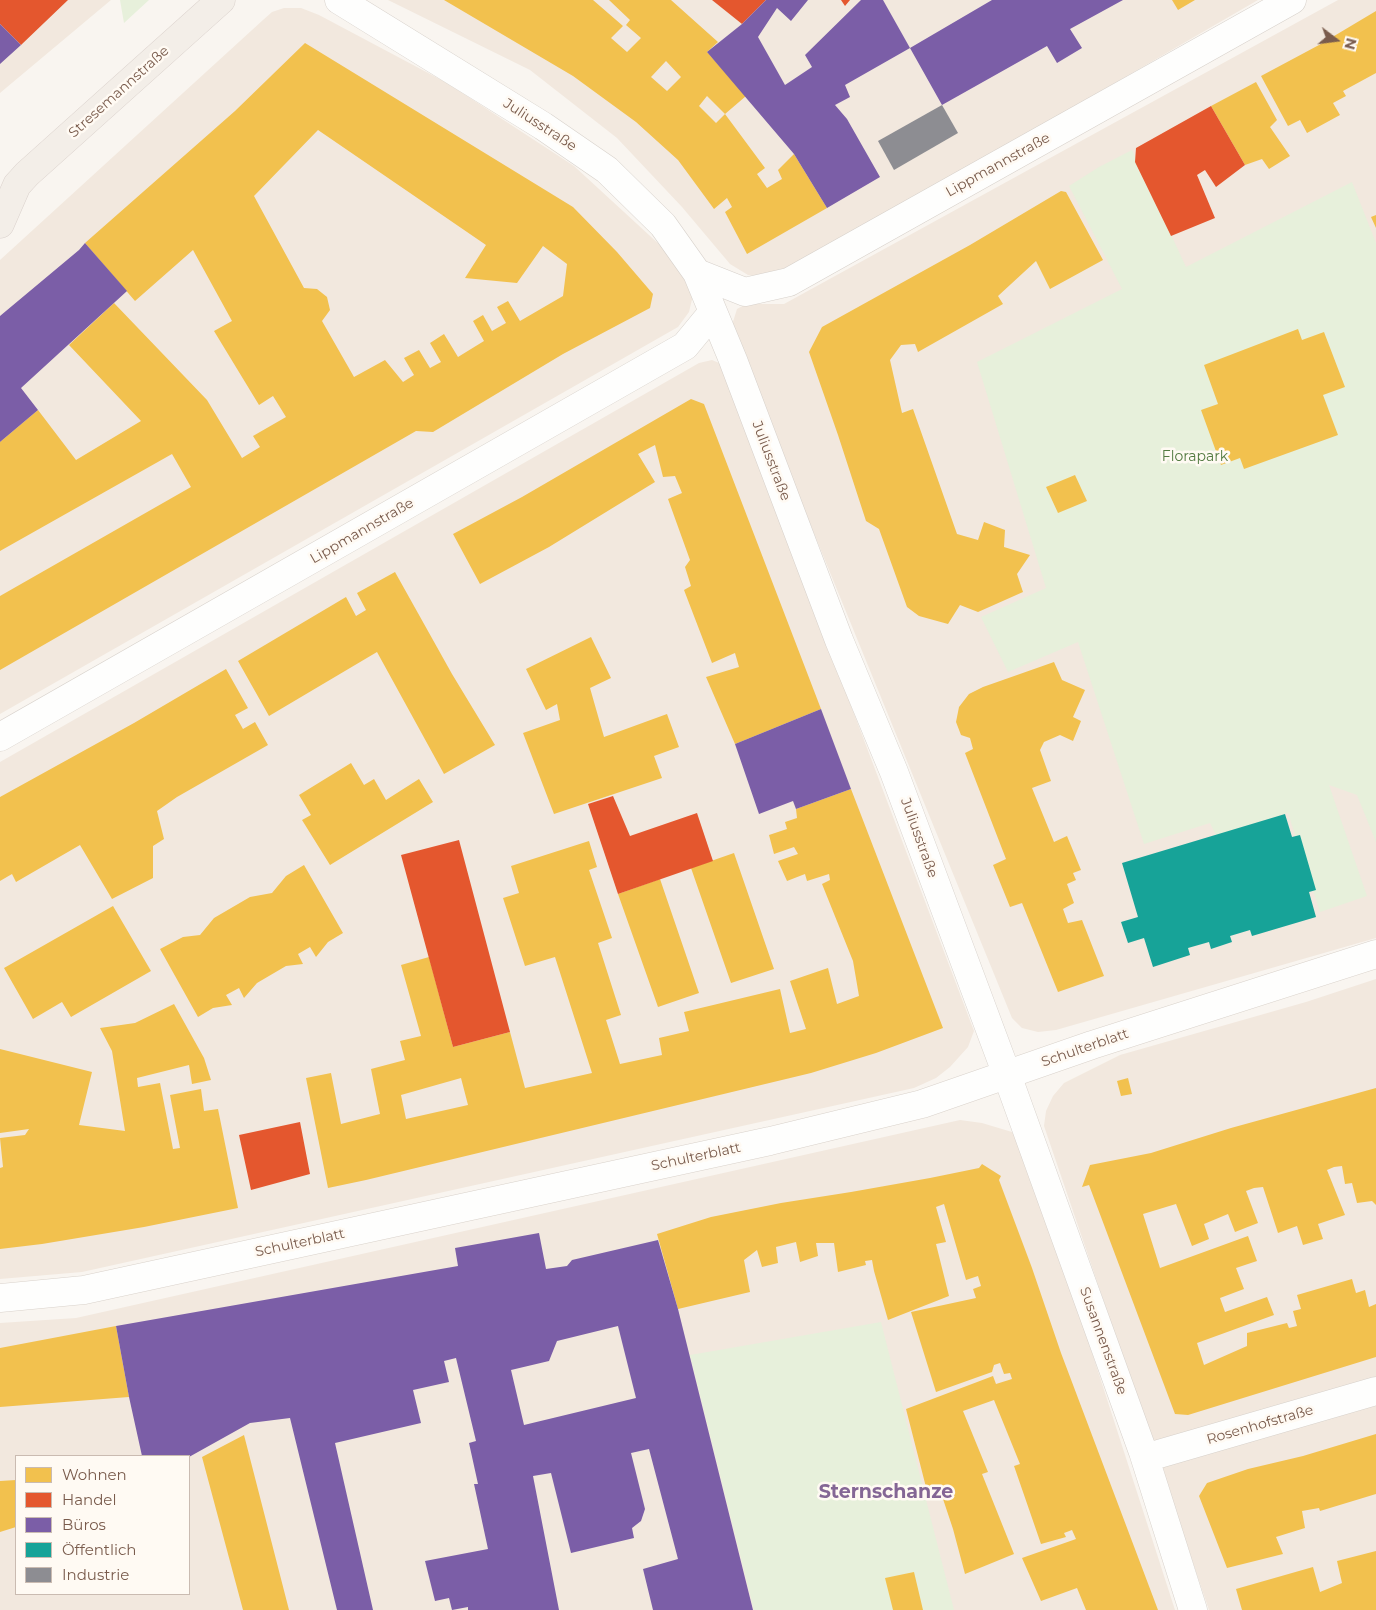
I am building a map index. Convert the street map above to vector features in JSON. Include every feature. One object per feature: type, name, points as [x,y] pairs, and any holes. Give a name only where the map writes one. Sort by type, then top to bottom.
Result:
[{"type":"main road","name":"Stresemannstraße","points":[[0,224],[9,188],[221,0]]},
{"type":"street","name":"Juliusstraße","points":[[339,0],[543,126],[607,170],[663,225],[697,273],[733,360],[839,640],[894,772],[1006,1075]]},
{"type":"street","name":"Lippmannstraße","points":[[697,273],[745,292],[789,282],[1292,0]]},
{"type":"street","name":"Lippmannstraße","points":[[0,737],[685,346],[713,312]]},
{"type":"street","name":"Schulterblatt","points":[[0,1298],[84,1290],[770,1141],[922,1104],[1092,1044],[1376,954]]},
{"type":"street","name":"Susannenstraße","points":[[1006,1075],[1145,1458],[1193,1610]]},
{"type":"street","name":"Rosenhofstraße","points":[[1145,1458],[1376,1391]]},
{"type":"shaded area","points":[[0,0],[111,0],[0,93]]},
{"type":"shaded area","points":[[388,0],[1258,0],[787,273],[765,278],[748,275],[730,264],[682,207],[617,138],[530,70]]},
{"type":"shaded area","points":[[1338,0],[1376,0],[1376,938],[1056,1030],[1038,1032],[1022,1028],[1012,1018],[744,362],[732,325],[737,309],[746,304],[784,304]]},
{"type":"shaded area","points":[[284,8],[301,8],[319,15],[447,83],[574,166],[674,258],[694,291],[689,312],[678,327],[0,714],[0,260],[272,12]]},
{"type":"shaded area","points":[[712,360],[723,367],[974,1031],[968,1047],[950,1067],[936,1078],[914,1088],[82,1272],[0,1279],[0,762],[699,363]]},
{"type":"shaded area","points":[[1376,979],[1376,1610],[1209,1610],[1044,1126],[1046,1111],[1053,1096],[1064,1083],[1120,1055],[1306,1002]]},
{"type":"shaded area","points":[[960,1120],[982,1123],[1012,1132],[1027,1151],[1175,1610],[0,1610],[0,1323],[76,1318]]},
{"type":"green space","points":[[120,0],[149,0],[124,23]]},
{"type":"green space","name":"Florapark","points":[[1132,150],[1186,267],[1352,182],[1376,243],[1376,842],[1357,795],[1329,785],[1367,896],[1320,912],[1288,813],[1216,835],[1210,823],[1144,844],[1078,642],[1008,672],[981,617],[1046,588],[977,362],[1122,289],[1069,186],[1099,167]]},
{"type":"green space","points":[[881,1322],[954,1610],[754,1610],[690,1355]]},
{"type":"building: Wohnen","points":[[444,0],[593,0],[623,26],[611,38],[627,52],[641,38],[626,25],[630,20],[609,0],[671,0],[718,42],[707,52],[746,96],[725,114],[765,168],[757,174],[767,188],[782,179],[778,170],[794,154],[827,208],[747,254],[725,212],[732,207],[727,198],[714,209],[678,160],[636,122],[573,76]],"holes":[[[666,61],[681,77],[667,91],[651,77]],[[707,96],[725,114],[716,123],[699,106]]]},
{"type":"building: Wohnen","points":[[1172,0],[1195,0],[1178,10]]},
{"type":"building: Wohnen","points":[[1376,11],[1376,73],[1343,91],[1346,96],[1333,103],[1340,115],[1307,133],[1300,120],[1288,126],[1261,76],[1319,45]]},
{"type":"building: Wohnen","points":[[305,43],[573,207],[617,252],[653,294],[650,308],[563,354],[433,432],[416,431],[0,670],[0,596],[191,487],[172,454],[0,551],[0,442],[38,410],[76,460],[141,421],[69,345],[114,303],[207,400],[242,458],[260,447],[253,436],[286,417],[273,396],[259,405],[214,331],[232,321],[193,250],[135,301],[85,243],[235,111]],"holes":[[[318,130],[486,245],[465,278],[517,283],[543,246],[567,264],[563,296],[520,321],[508,301],[497,307],[506,323],[492,331],[483,315],[473,321],[484,341],[458,357],[444,334],[430,343],[441,362],[430,368],[419,350],[404,358],[414,375],[403,382],[385,360],[354,377],[322,321],[330,310],[327,297],[317,289],[304,288],[254,196]]]},
{"type":"building: Wohnen","points":[[1256,82],[1277,120],[1270,127],[1290,156],[1269,169],[1262,159],[1245,165],[1211,106]]},
{"type":"building: Wohnen","points":[[1061,191],[1066,192],[1103,260],[1050,289],[1036,261],[998,296],[1003,304],[918,352],[915,344],[901,345],[890,360],[902,413],[913,409],[957,534],[978,540],[984,522],[1005,530],[1004,547],[1030,555],[1017,574],[1023,592],[978,612],[960,605],[948,624],[919,616],[907,607],[879,529],[866,521],[809,352],[822,327],[970,245]]},
{"type":"building: Wohnen","points":[[1376,215],[1376,228],[1371,217]]},
{"type":"building: Wohnen","points":[[1298,329],[1302,340],[1324,332],[1345,387],[1323,395],[1338,435],[1244,469],[1240,458],[1221,465],[1201,410],[1218,404],[1204,365]]},
{"type":"building: Wohnen","points":[[691,399],[704,404],[821,709],[735,744],[706,677],[739,667],[735,653],[712,663],[684,590],[691,586],[685,567],[690,560],[668,499],[682,493],[675,476],[663,477],[655,445],[638,454],[655,482],[549,547],[480,584],[453,534],[522,497]]},
{"type":"building: Wohnen","points":[[1075,475],[1087,501],[1058,513],[1046,487]]},
{"type":"building: Wohnen","points":[[395,572],[452,674],[495,745],[444,774],[377,652],[269,716],[238,661],[346,597],[356,616],[366,610],[357,593]]},
{"type":"building: Wohnen","points":[[591,637],[611,678],[590,688],[604,737],[667,714],[679,747],[654,756],[662,778],[554,814],[523,733],[560,720],[557,704],[546,710],[526,669]]},
{"type":"building: Wohnen","points":[[1054,662],[1062,680],[1085,690],[1073,717],[1081,721],[1073,741],[1060,735],[1044,742],[1040,750],[1051,781],[1032,788],[1054,842],[1067,836],[1081,870],[1073,873],[1076,880],[1067,884],[1074,903],[1063,909],[1068,923],[1082,920],[1104,976],[1058,992],[1022,903],[1010,907],[993,865],[1006,859],[965,753],[973,749],[970,738],[961,735],[956,722],[959,707],[969,694],[983,687]]},
{"type":"building: Wohnen","points":[[226,669],[248,708],[235,715],[243,729],[255,722],[268,745],[177,797],[157,811],[164,839],[153,846],[153,878],[112,899],[80,845],[16,882],[12,874],[0,881],[0,797],[134,723]]},
{"type":"building: Wohnen","points":[[351,763],[364,785],[374,779],[386,800],[419,779],[433,802],[330,865],[302,820],[311,815],[299,795]]},
{"type":"building: Wohnen","points":[[851,789],[943,1028],[876,1053],[811,1073],[328,1188],[306,1078],[331,1073],[341,1124],[380,1114],[371,1069],[405,1060],[400,1041],[421,1036],[401,965],[429,957],[453,1047],[510,1032],[525,1088],[592,1073],[555,957],[525,966],[503,898],[519,893],[511,866],[589,841],[597,867],[589,870],[612,938],[598,943],[621,1015],[606,1020],[620,1064],[662,1055],[659,1038],[689,1031],[684,1012],[780,989],[790,1033],[806,1029],[790,981],[828,968],[837,1004],[859,996],[853,961],[822,884],[830,880],[829,874],[807,881],[805,874],[787,881],[778,861],[798,854],[794,847],[774,854],[769,835],[787,829],[785,822],[797,818],[796,809]],"holes":[[[461,1078],[468,1105],[406,1119],[401,1095]]]},
{"type":"building: Wohnen","points":[[734,853],[774,969],[731,983],[691,868]]},
{"type":"building: Wohnen","points":[[304,865],[343,933],[328,942],[316,957],[310,947],[298,954],[303,964],[286,966],[257,983],[244,998],[239,988],[226,995],[232,1005],[213,1008],[198,1017],[160,949],[183,937],[200,935],[214,918],[250,897],[272,893],[286,876]]},
{"type":"building: Wohnen","points":[[660,879],[699,993],[658,1007],[618,894]]},
{"type":"building: Wohnen","points":[[113,906],[151,971],[71,1017],[62,1002],[33,1019],[4,968]]},
{"type":"building: Wohnen","points":[[174,1004],[204,1058],[211,1080],[192,1084],[189,1065],[137,1078],[138,1087],[160,1083],[173,1149],[180,1148],[170,1095],[201,1089],[204,1111],[218,1109],[238,1208],[144,1227],[0,1249],[0,1168],[3,1167],[0,1138],[25,1135],[29,1129],[0,1133],[0,1049],[92,1072],[79,1125],[125,1131],[112,1051],[100,1028],[135,1023]]},
{"type":"building: Wohnen","points":[[1128,1078],[1132,1094],[1121,1096],[1117,1081]]},
{"type":"building: Wohnen","points":[[1376,1088],[1376,1205],[1372,1201],[1357,1203],[1352,1183],[1345,1184],[1342,1166],[1327,1170],[1345,1215],[1318,1224],[1323,1239],[1303,1245],[1297,1226],[1278,1233],[1263,1187],[1246,1191],[1258,1223],[1235,1232],[1228,1214],[1204,1224],[1209,1239],[1192,1246],[1176,1204],[1143,1214],[1160,1268],[1248,1236],[1257,1261],[1236,1268],[1244,1289],[1220,1298],[1225,1312],[1267,1297],[1274,1315],[1197,1343],[1204,1365],[1247,1346],[1247,1333],[1287,1323],[1289,1328],[1297,1326],[1293,1311],[1301,1309],[1297,1295],[1352,1279],[1356,1293],[1365,1290],[1369,1307],[1376,1304],[1376,1357],[1188,1415],[1175,1414],[1089,1185],[1082,1187],[1090,1165],[1151,1153],[1231,1128]]},
{"type":"building: Wohnen","points":[[982,1164],[1001,1176],[999,1180],[1061,1353],[1158,1610],[1086,1610],[1077,1588],[1041,1601],[1022,1558],[1076,1539],[1072,1530],[1064,1533],[1066,1537],[1041,1544],[1014,1466],[1020,1464],[994,1400],[963,1411],[988,1472],[982,1474],[1014,1554],[965,1574],[940,1490],[928,1495],[906,1409],[993,1376],[996,1384],[1012,1379],[1010,1373],[1004,1374],[1000,1363],[994,1365],[992,1372],[936,1392],[911,1312],[976,1298],[973,1289],[981,1286],[978,1276],[966,1280],[944,1204],[936,1207],[946,1242],[936,1244],[949,1296],[888,1320],[872,1260],[865,1261],[866,1265],[838,1272],[834,1243],[816,1243],[818,1256],[800,1262],[796,1242],[776,1247],[778,1263],[762,1267],[757,1250],[744,1260],[750,1292],[678,1309],[657,1234],[711,1217],[781,1203],[930,1178],[979,1168]]},
{"type":"building: Wohnen","points":[[116,1326],[129,1397],[0,1407],[0,1348]]},
{"type":"building: Wohnen","points":[[1376,1434],[1376,1494],[1320,1511],[1319,1508],[1302,1511],[1305,1528],[1276,1537],[1283,1554],[1227,1568],[1199,1496],[1207,1483],[1248,1469],[1303,1456]]},
{"type":"building: Wohnen","points":[[244,1435],[289,1610],[243,1610],[202,1457]]},
{"type":"building: Wohnen","points":[[15,1480],[15,1527],[0,1532],[0,1481]]},
{"type":"building: Wohnen","points":[[1376,1551],[1376,1610],[1242,1610],[1236,1589],[1313,1567],[1320,1592],[1342,1583],[1337,1561]]},
{"type":"building: Wohnen","points":[[914,1572],[923,1610],[893,1610],[885,1578]]},
{"type":"building: Handel","points":[[0,0],[68,0],[21,45],[0,24]]},
{"type":"building: Handel","points":[[712,0],[766,0],[742,24]]},
{"type":"building: Handel","points":[[841,0],[850,0],[845,6]]},
{"type":"building: Handel","points":[[1211,106],[1245,165],[1216,187],[1205,170],[1197,175],[1215,218],[1171,236],[1135,162],[1136,148]]},
{"type":"building: Handel","points":[[613,796],[630,836],[697,813],[713,861],[618,894],[588,804]]},
{"type":"building: Handel","points":[[459,840],[510,1032],[453,1047],[401,855]]},
{"type":"building: Handel","points":[[300,1122],[310,1174],[251,1190],[239,1135]]},
{"type":"building: Büros","points":[[766,0],[808,0],[791,21],[777,8],[758,37],[785,85],[812,67],[805,55],[861,0],[883,0],[910,48],[845,85],[850,97],[835,105],[847,119],[880,177],[827,208],[794,154],[707,52],[742,24]]},
{"type":"building: Büros","points":[[992,0],[1123,0],[1070,29],[1082,48],[1057,63],[1047,46],[942,105],[910,48]]},
{"type":"building: Büros","points":[[0,24],[21,45],[0,64]]},
{"type":"building: Büros","points":[[85,243],[127,291],[21,388],[38,410],[0,442],[0,316]]},
{"type":"building: Büros","points":[[821,709],[851,789],[796,809],[793,801],[759,814],[735,744]]},
{"type":"building: Büros","points":[[539,1233],[546,1269],[567,1266],[572,1260],[658,1240],[678,1309],[753,1610],[653,1610],[643,1569],[678,1559],[649,1449],[631,1453],[645,1509],[641,1521],[632,1528],[634,1538],[571,1553],[551,1473],[533,1476],[559,1610],[468,1610],[468,1607],[452,1610],[449,1598],[435,1601],[425,1561],[488,1549],[474,1484],[478,1484],[469,1443],[476,1441],[456,1358],[444,1361],[449,1382],[413,1390],[421,1423],[335,1443],[373,1610],[337,1610],[290,1418],[250,1423],[190,1456],[142,1455],[116,1326],[458,1266],[455,1248]],"holes":[[[618,1326],[636,1398],[524,1425],[511,1370],[549,1361],[557,1341]]]},
{"type":"building: Öffentlich","points":[[1285,814],[1292,837],[1300,835],[1316,890],[1309,892],[1316,917],[1252,936],[1250,930],[1230,936],[1232,942],[1211,949],[1209,942],[1188,948],[1190,955],[1153,967],[1144,938],[1128,943],[1121,922],[1138,917],[1122,863]]},
{"type":"building: Industrie","points":[[942,105],[958,133],[894,170],[878,141]]},
{"type":"district","name":"Sternschanze","points":[[886,1492]]}]
